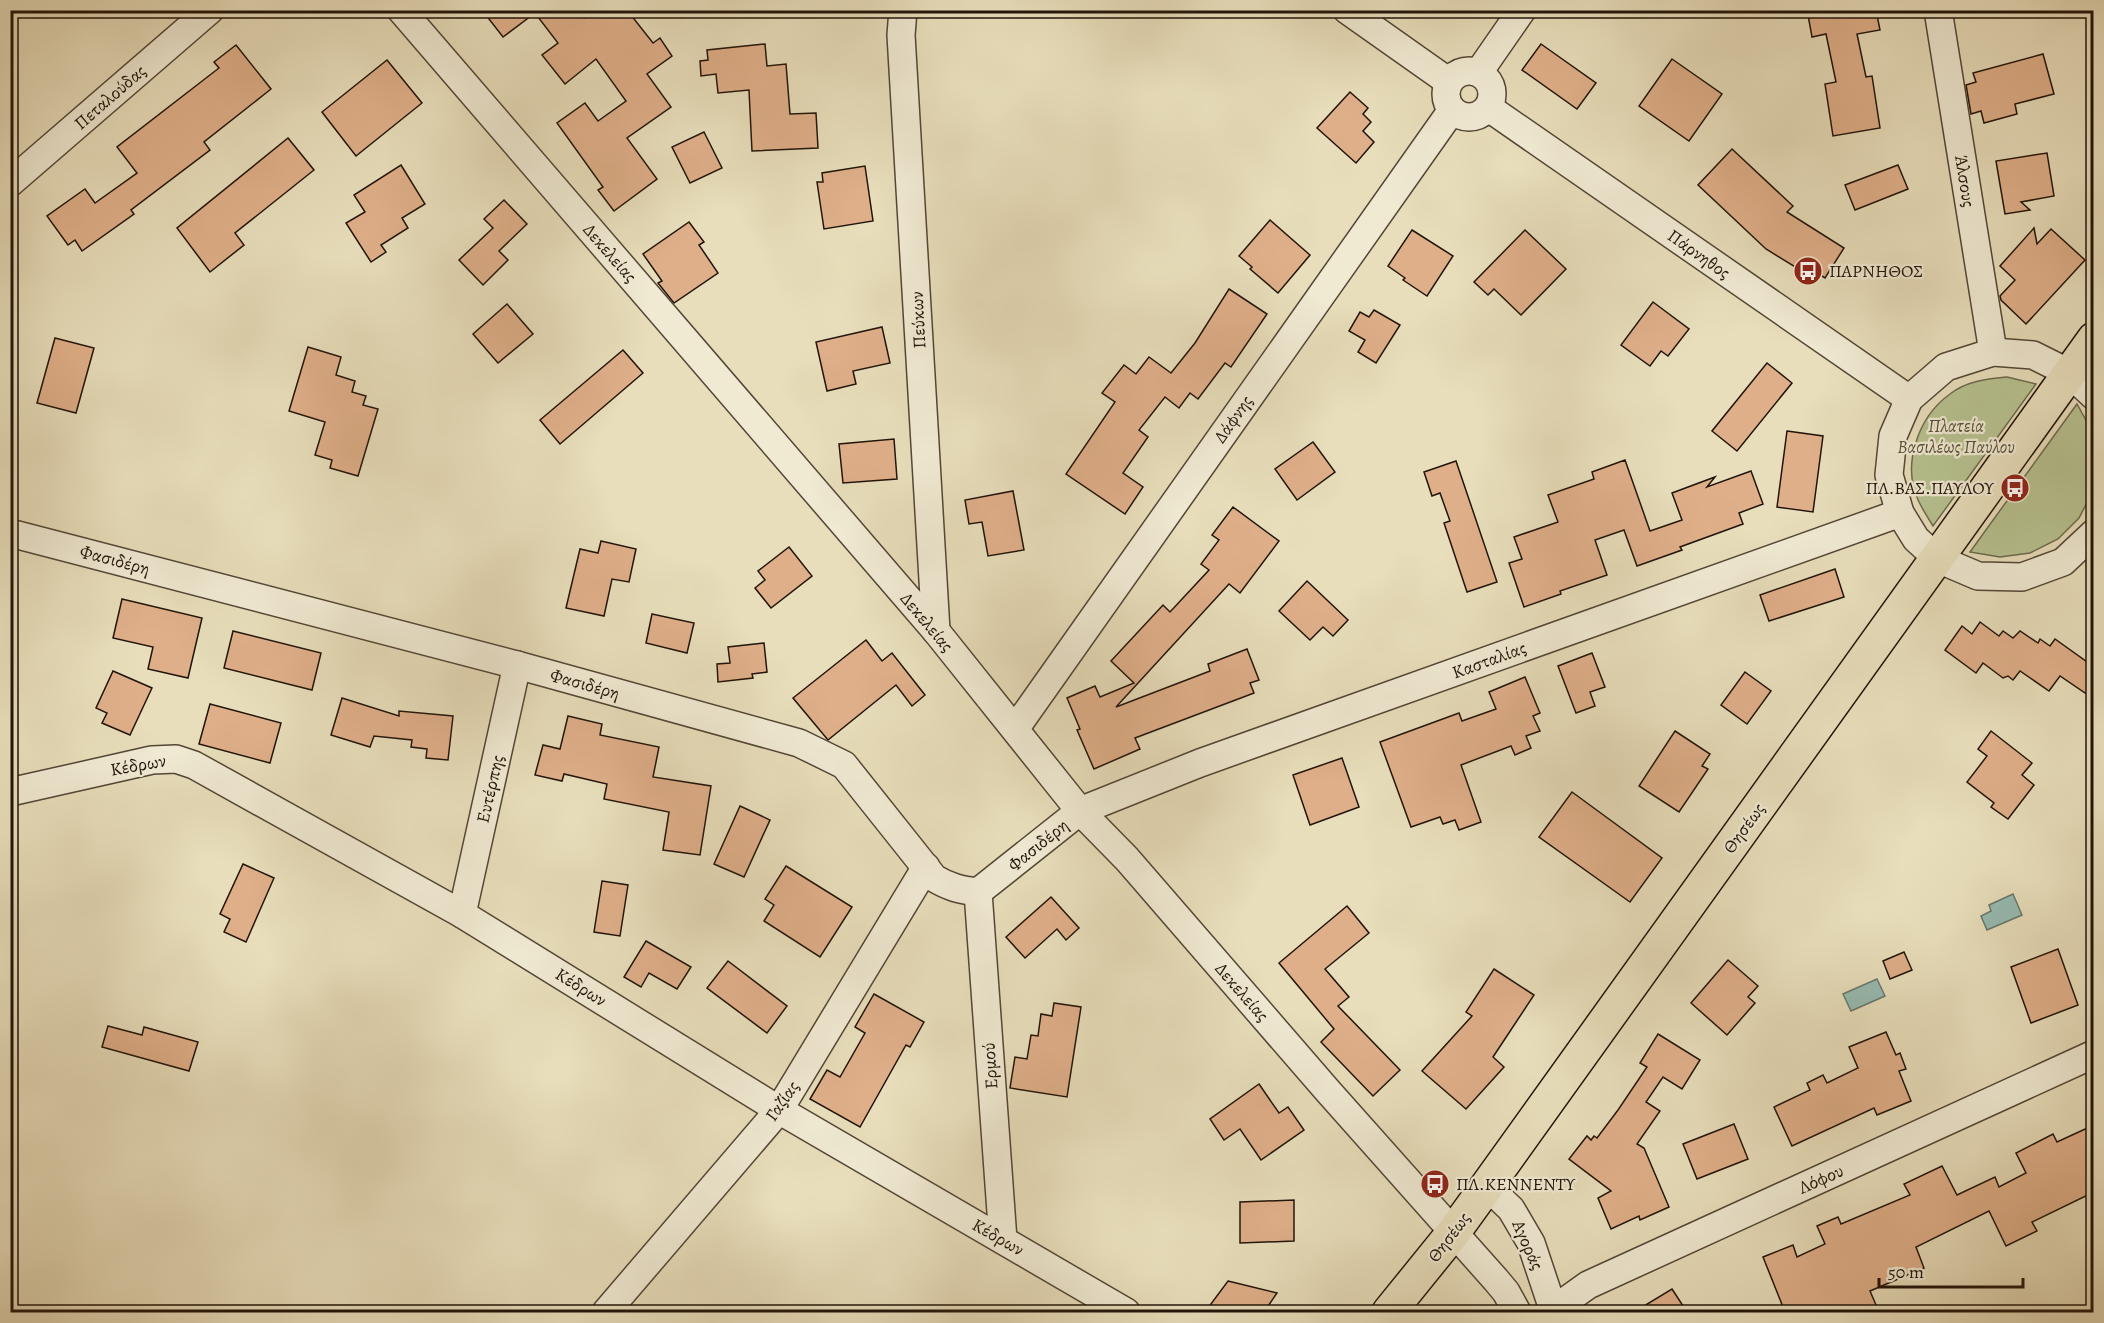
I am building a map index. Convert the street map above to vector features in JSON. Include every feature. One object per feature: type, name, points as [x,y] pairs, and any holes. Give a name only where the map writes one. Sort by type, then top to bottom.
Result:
[{"type":"main road","name":"Θησέως","points":[[1389,1312],[1453,1233],[2094,339]]},
{"type":"street","name":"Πεταλούδας","points":[[10,183],[210,10]]},
{"type":"street","name":"Δεκελείας","points":[[401,10],[936,630],[1080,811],[1127,859],[1453,1233]]},
{"type":"street","name":"Πεύκων","points":[[903,10],[902,47],[936,630]]},
{"type":"street","points":[[1347,10],[1449,82]]},
{"type":"street","points":[[1479,72],[1522,10]]},
{"type":"street","name":"Άλσους","points":[[1938,10],[1992,352]]},
{"type":"street","points":[[1467,70],[1479,72],[1487,78],[1493,92],[1489,108],[1479,116],[1458,114],[1452,110],[1446,96],[1449,82],[1460,72],[1467,70]]},
{"type":"street","name":"Πάρνηθος","points":[[1489,108],[1909,399]]},
{"type":"street","name":"Δάφνης","points":[[1015,729],[1452,110]]},
{"type":"street","points":[[2094,396],[2069,373],[2033,356],[1992,352],[1946,367],[1909,399],[1893,436],[1889,475],[1900,513],[1916,538],[1938,559],[1978,576],[2022,577],[2063,562],[2094,534]]},
{"type":"street","name":"Κασταλίας","points":[[1080,811],[1200,763],[1900,513]]},
{"type":"street","name":"Φασιδέρη","points":[[10,533],[518,665],[799,743],[844,765],[934,878],[958,890],[978,892],[1080,811]]},
{"type":"street","name":"Ευτέρπης","points":[[462,914],[518,665]]},
{"type":"street","name":"Κέδρων","points":[[10,792],[152,760],[167,758],[186,761],[462,914],[779,1110],[1126,1312]]},
{"type":"street","name":"Γαζίας","points":[[606,1312],[779,1110],[926,867]]},
{"type":"street","name":"Ερμού","points":[[978,892],[1003,1240]]},
{"type":"street","name":"Λόφου","points":[[1554,1312],[1588,1285],[2094,1054]]},
{"type":"street","name":"Αγοράς","points":[[1487,1186],[1511,1209],[1531,1243],[1554,1312]]},
{"type":"street","points":[[1453,1233],[1509,1297],[1517,1312]]},
{"type":"green space","name":"Πλατεία Βασιλέως Παύλου","points":[[2007,377],[2036,384],[1933,526],[1919,502],[1912,473],[1912,458],[1921,429],[1929,415],[1956,390],[1977,381]]},
{"type":"green space","name":"Πλατεία Βασιλέως Παύλου","points":[[2077,404],[2092,431],[2094,440],[2093,491],[2079,518],[2058,539],[2030,553],[2000,557],[1970,552]]},
{"type":"water","points":[[2013,894],[2022,915],[1987,930],[1981,916],[1991,911],[1989,905]]},
{"type":"water","points":[[1877,979],[1885,996],[1851,1011],[1843,994]]},
{"type":"building","points":[[482,10],[579,10],[585,18],[594,10],[627,10],[653,43],[660,38],[672,56],[647,74],[671,107],[627,138],[657,179],[614,211],[598,190],[603,187],[557,123],[585,103],[598,121],[626,101],[596,59],[565,84],[542,55],[558,43],[535,13],[503,37]]},
{"type":"building","points":[[1832,10],[1876,10],[1880,30],[1857,34],[1866,77],[1872,76],[1880,128],[1833,136],[1825,84],[1836,82],[1826,34],[1812,37],[1808,15]]},
{"type":"building","points":[[765,44],[767,66],[786,64],[790,114],[816,113],[818,148],[752,151],[749,90],[718,93],[716,74],[701,76],[700,61],[708,60],[707,50]]},
{"type":"building","points":[[1541,44],[1596,83],[1577,109],[1522,70]]},
{"type":"building","points":[[236,45],[271,89],[204,142],[210,150],[131,210],[134,214],[82,251],[75,240],[68,245],[47,216],[85,189],[95,203],[137,173],[117,147],[219,68],[214,62]]},
{"type":"building","points":[[2043,54],[2054,94],[2015,104],[2017,114],[1984,123],[1981,111],[1971,114],[1966,85],[1976,82],[1973,73]]},
{"type":"building","points":[[1672,59],[1722,94],[1689,141],[1639,106]]},
{"type":"building","points":[[387,60],[422,103],[356,156],[322,112]]},
{"type":"building","points":[[1350,92],[1368,108],[1363,114],[1371,122],[1363,131],[1374,142],[1356,163],[1317,128]]},
{"type":"building","points":[[704,132],[722,168],[690,183],[672,147]]},
{"type":"building","points":[[288,138],[314,170],[235,233],[244,245],[210,272],[177,228]]},
{"type":"building","points":[[1732,149],[1793,206],[1787,212],[1844,248],[1825,278],[1809,268],[1805,273],[1766,249],[1698,185]]},
{"type":"building","points":[[2047,153],[2054,196],[2021,202],[2030,210],[2005,214],[1996,161]]},
{"type":"building","points":[[401,165],[425,204],[402,218],[408,228],[381,245],[386,252],[371,262],[346,223],[365,212],[354,195]]},
{"type":"building","points":[[1898,165],[1908,189],[1855,210],[1845,185]]},
{"type":"building","points":[[865,166],[873,221],[824,229],[817,182],[823,182],[822,173]]},
{"type":"building","points":[[504,200],[527,224],[499,251],[508,260],[483,285],[459,260],[493,228],[484,219]]},
{"type":"building","points":[[1270,220],[1310,255],[1278,293],[1250,269],[1252,267],[1239,256]]},
{"type":"building","points":[[689,222],[704,242],[699,245],[718,273],[674,303],[658,283],[662,281],[643,254]]},
{"type":"building","points":[[2034,228],[2037,244],[2051,229],[2085,260],[2026,324],[2001,300],[2000,296],[2015,280],[2000,266]]},
{"type":"building","points":[[1412,230],[1453,256],[1427,296],[1403,280],[1405,278],[1388,266]]},
{"type":"building","points":[[1525,230],[1566,269],[1521,315],[1494,289],[1488,295],[1474,282]]},
{"type":"building","points":[[1229,289],[1267,314],[1231,367],[1225,363],[1198,399],[1190,393],[1179,408],[1165,397],[1139,430],[1148,437],[1123,473],[1143,487],[1125,514],[1066,474],[1115,402],[1102,393],[1124,365],[1136,374],[1149,357],[1171,373],[1195,343]]},
{"type":"building","points":[[1653,302],[1689,329],[1668,356],[1661,351],[1650,366],[1621,345]]},
{"type":"building","points":[[507,304],[533,334],[498,363],[473,334]]},
{"type":"building","points":[[1374,310],[1400,325],[1376,363],[1358,352],[1365,340],[1349,331],[1360,312],[1369,317]]},
{"type":"building","points":[[882,327],[890,363],[853,371],[856,384],[827,391],[816,342]]},
{"type":"building","points":[[55,338],[94,348],[76,413],[37,403]]},
{"type":"building","points":[[308,347],[341,357],[336,375],[355,381],[352,392],[366,396],[363,405],[378,409],[358,476],[330,468],[332,460],[315,455],[325,422],[289,411]]},
{"type":"building","points":[[623,350],[643,373],[560,444],[540,420]]},
{"type":"building","points":[[1767,363],[1792,383],[1737,451],[1712,431]]},
{"type":"building","points":[[1787,431],[1823,436],[1813,512],[1777,507]]},
{"type":"building","points":[[894,439],[897,479],[843,483],[839,444]]},
{"type":"building","points":[[1313,442],[1335,472],[1297,500],[1275,469]]},
{"type":"building","points":[[1625,460],[1650,531],[1682,520],[1672,493],[1715,477],[1707,487],[1751,471],[1763,504],[1739,513],[1743,524],[1680,547],[1682,550],[1637,566],[1624,530],[1595,540],[1607,575],[1560,591],[1561,594],[1524,607],[1509,563],[1522,559],[1514,537],[1558,522],[1548,495],[1594,479],[1592,472]]},
{"type":"building","points":[[1456,461],[1497,582],[1467,592],[1444,523],[1450,521],[1440,493],[1432,496],[1424,472]]},
{"type":"building","points":[[1013,491],[1024,550],[988,556],[982,522],[969,524],[965,500]]},
{"type":"building","points":[[1233,507],[1279,541],[1240,593],[1229,584],[1116,707],[1210,671],[1208,664],[1247,649],[1259,680],[1250,683],[1254,693],[1135,738],[1140,749],[1094,769],[1077,730],[1080,729],[1067,698],[1095,686],[1100,697],[1134,683],[1111,661],[1163,605],[1170,612],[1209,570],[1201,564],[1219,540],[1212,535]]},
{"type":"building","points":[[601,541],[636,549],[629,582],[612,579],[604,616],[566,608],[580,549],[598,553]]},
{"type":"building","points":[[789,547],[812,576],[771,608],[755,588],[765,580],[758,571]]},
{"type":"building","points":[[1835,569],[1844,597],[1769,621],[1760,595]]},
{"type":"building","points":[[1307,581],[1348,620],[1333,636],[1323,627],[1310,640],[1279,611]]},
{"type":"building","points":[[122,599],[202,618],[188,678],[148,669],[153,647],[113,638]]},
{"type":"building","points":[[652,614],[694,623],[687,653],[646,643]]},
{"type":"building","points":[[1980,622],[1999,636],[2003,631],[2013,638],[2020,631],[2038,643],[2040,639],[2050,646],[2055,639],[2094,667],[2094,699],[2060,676],[2049,691],[2020,671],[2013,680],[2008,676],[2003,678],[1983,663],[1976,673],[1945,650],[1962,626],[1972,634]]},
{"type":"building","points":[[233,631],[321,653],[312,690],[224,668]]},
{"type":"building","points":[[866,640],[882,661],[892,653],[925,695],[912,706],[896,685],[828,740],[793,698]]},
{"type":"building","points":[[764,643],[767,672],[752,674],[753,678],[718,682],[717,664],[730,663],[728,647]]},
{"type":"building","points":[[1592,653],[1605,687],[1590,692],[1595,706],[1576,713],[1558,666]]},
{"type":"building","points":[[113,671],[152,688],[130,735],[102,723],[107,713],[96,708]]},
{"type":"building","points":[[1745,672],[1771,691],[1747,724],[1721,705]]},
{"type":"building","points":[[1525,677],[1540,713],[1533,716],[1540,731],[1526,736],[1531,748],[1515,755],[1511,746],[1461,765],[1481,822],[1459,830],[1455,820],[1443,824],[1440,817],[1411,827],[1380,742],[1459,713],[1462,721],[1496,709],[1489,692]]},
{"type":"building","points":[[342,698],[399,716],[399,711],[453,716],[448,760],[426,758],[427,749],[411,747],[412,740],[374,736],[370,747],[331,735]]},
{"type":"building","points":[[210,704],[281,723],[270,763],[199,744]]},
{"type":"building","points":[[568,716],[602,724],[600,735],[659,747],[653,777],[711,786],[700,855],[663,850],[669,812],[604,799],[607,784],[564,774],[562,781],[535,775],[543,745],[560,749]]},
{"type":"building","points":[[1675,731],[1710,754],[1702,766],[1708,769],[1679,812],[1639,786]]},
{"type":"building","points":[[1991,731],[2032,763],[2022,775],[2034,785],[2008,819],[1991,807],[1994,803],[1967,782],[1987,756],[1978,749]]},
{"type":"building","points":[[1342,758],[1359,807],[1310,825],[1293,775]]},
{"type":"building","points":[[1572,792],[1662,858],[1630,902],[1539,837]]},
{"type":"building","points":[[740,806],[770,820],[744,877],[714,864]]},
{"type":"building","points":[[243,864],[274,878],[246,942],[224,932],[230,919],[220,914]]},
{"type":"building","points":[[786,866],[852,907],[820,957],[764,921],[774,905],[765,899]]},
{"type":"building","points":[[602,881],[628,885],[620,936],[594,932]]},
{"type":"building","points":[[1051,897],[1079,928],[1066,940],[1057,929],[1025,958],[1006,937]]},
{"type":"building","points":[[1347,906],[1369,933],[1325,969],[1349,997],[1338,1006],[1400,1070],[1373,1096],[1321,1042],[1334,1029],[1279,963]]},
{"type":"building","points":[[646,941],[691,967],[677,989],[649,973],[641,987],[624,977]]},
{"type":"building","points":[[2058,949],[2078,1005],[2031,1023],[2011,967]]},
{"type":"building","points":[[1904,952],[1912,970],[1890,979],[1883,961]]},
{"type":"building","points":[[1728,960],[1758,986],[1748,997],[1755,1003],[1727,1035],[1691,1003]]},
{"type":"building","points":[[728,961],[787,1006],[767,1033],[707,988]]},
{"type":"building","points":[[1494,969],[1534,995],[1493,1057],[1504,1067],[1466,1109],[1422,1071],[1472,1016],[1466,1012]]},
{"type":"building","points":[[874,994],[924,1022],[910,1047],[906,1045],[860,1127],[810,1099],[827,1070],[840,1077],[865,1033],[855,1027]]},
{"type":"building","points":[[1054,1003],[1081,1007],[1067,1097],[1010,1088],[1015,1057],[1027,1059],[1031,1035],[1038,1036],[1041,1014],[1052,1016]]},
{"type":"building","points":[[108,1026],[142,1035],[144,1027],[198,1042],[189,1071],[102,1047]]},
{"type":"building","points":[[1886,1032],[1896,1055],[1900,1053],[1906,1069],[1899,1071],[1911,1101],[1877,1115],[1874,1108],[1792,1146],[1774,1107],[1810,1090],[1807,1083],[1823,1075],[1827,1083],[1858,1068],[1849,1047]]},
{"type":"building","points":[[1658,1034],[1700,1060],[1682,1089],[1663,1077],[1646,1102],[1660,1111],[1637,1144],[1644,1148],[1669,1207],[1640,1220],[1639,1216],[1611,1229],[1598,1198],[1611,1191],[1569,1159],[1587,1136],[1591,1140],[1594,1136],[1597,1138],[1618,1110],[1647,1067],[1640,1063]]},
{"type":"building","points":[[1259,1084],[1279,1113],[1288,1107],[1304,1130],[1261,1160],[1240,1129],[1224,1140],[1210,1119]]},
{"type":"building","points":[[1734,1124],[1748,1159],[1697,1179],[1683,1144]]},
{"type":"building","points":[[2094,1125],[2094,1192],[2032,1222],[2037,1231],[2006,1246],[1989,1211],[1916,1247],[1924,1268],[1870,1291],[1879,1312],[1785,1312],[1763,1257],[1793,1245],[1797,1257],[1825,1244],[1817,1226],[1838,1217],[1841,1224],[1910,1195],[1904,1184],[1942,1166],[1957,1195],[1995,1177],[1999,1187],[2026,1173],[2016,1153],[2053,1134],[2057,1142]]},
{"type":"building","points":[[1294,1200],[1294,1241],[1240,1243],[1240,1202]]},
{"type":"building","points":[[1228,1281],[1277,1293],[1264,1312],[1205,1312]]},
{"type":"building","points":[[1672,1289],[1687,1312],[1634,1312]]},
{"type":"place","name":"ΠΑΡΝΗΘΟΣ","points":[[1808,271]]},
{"type":"place","name":"ΠΛ.ΒΑΣ.ΠΑΥΛΟΥ","points":[[2015,488]]},
{"type":"place","name":"ΠΛ.ΚΕΝΝΕΝΤΥ","points":[[1435,1184]]}]
